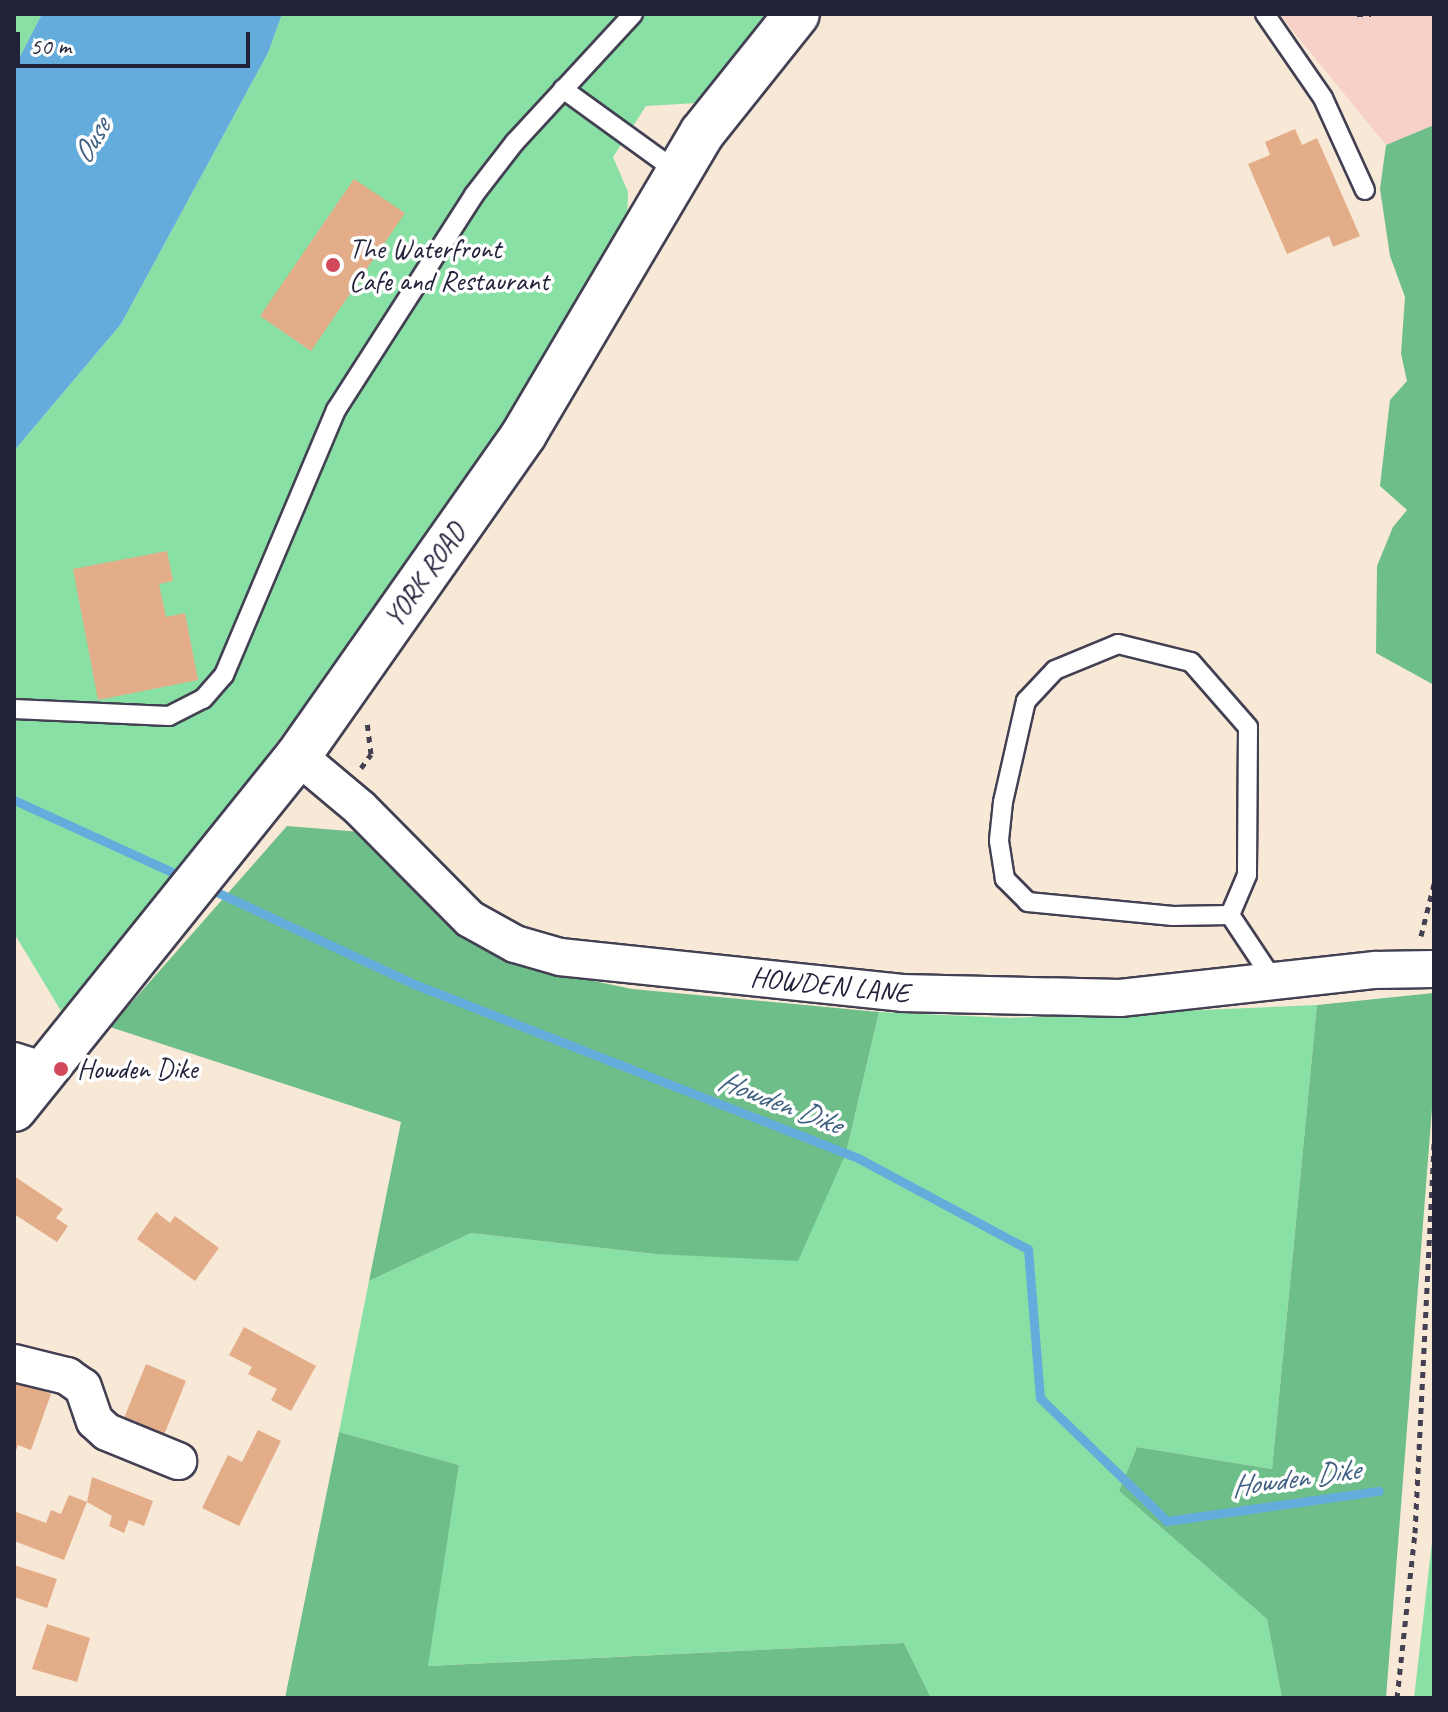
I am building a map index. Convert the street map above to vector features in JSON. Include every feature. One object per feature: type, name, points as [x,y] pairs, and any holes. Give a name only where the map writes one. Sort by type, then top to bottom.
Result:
[{"type":"main road","name":"YORK ROAD","points":[[14,1109],[30,1066],[169,921],[298,756],[524,434],[726,99],[797,14]]},
{"type":"street","name":"HOWDEN LANE","points":[[298,756],[360,808],[470,919],[515,944],[560,957],[902,993],[1120,998],[1375,970],[1434,969]]},
{"type":"street","points":[[14,1363],[67,1376],[83,1387],[95,1421],[107,1432],[178,1461]]},
{"type":"lane","points":[[14,709],[169,716],[203,699],[224,675],[336,410],[474,195],[563,89],[633,14]]},
{"type":"lane","points":[[1265,14],[1323,98],[1365,190]]},
{"type":"lane","points":[[563,89],[679,173]]},
{"type":"lane","points":[[1118,644],[1191,662],[1248,727],[1247,875],[1230,915],[1173,916],[1028,902],[1005,879],[999,840],[1003,802],[1026,701],[1055,670],[1118,644]]},
{"type":"lane","points":[[1230,915],[1274,981]]},
{"type":"path","points":[[1357,14],[1371,14]]},
{"type":"path","points":[[1375,970],[1420,937],[1434,884]]},
{"type":"path","points":[[1397,1698],[1415,1533],[1434,1143]]},
{"type":"shaded area","points":[[1279,14],[1434,14],[1434,125],[1386,145]]},
{"type":"green space","points":[[14,14],[42,14],[14,68]]},
{"type":"green space","points":[[282,14],[772,14],[697,103],[646,106],[613,157],[628,192],[627,221],[522,404],[302,709],[177,874],[61,1011],[14,933],[14,451],[121,324],[268,53]]},
{"type":"green space","points":[[1434,125],[1434,685],[1376,653],[1377,566],[1393,527],[1407,510],[1380,486],[1390,400],[1407,381],[1401,354],[1405,297],[1390,256],[1380,189],[1386,145]]},
{"type":"green space","points":[[287,826],[361,832],[471,940],[527,967],[632,989],[879,1012],[846,1153],[798,1261],[655,1254],[471,1233],[369,1281],[401,1122],[110,1027]]},
{"type":"green space","points":[[1434,993],[1434,1083],[1386,1698],[1282,1698],[1267,1619],[1119,1491],[1137,1447],[1272,1469],[1317,1005]]},
{"type":"green space","points":[[1317,1005],[1272,1469],[1137,1447],[1119,1491],[1267,1619],[1282,1698],[931,1698],[904,1643],[427,1666],[459,1465],[339,1432],[369,1281],[471,1233],[655,1254],[846,1153],[879,1012],[1009,1018]]},
{"type":"green space","points":[[339,1432],[459,1465],[428,1666],[904,1643],[931,1698],[285,1698]]},
{"type":"green space","points":[[1434,1525],[1434,1698],[1414,1698]]},
{"type":"water","name":"Ouse","points":[[42,14],[282,14],[268,53],[121,324],[14,451],[14,68]]},
{"type":"building","points":[[1295,129],[1302,145],[1317,138],[1360,236],[1333,247],[1329,236],[1287,254],[1248,164],[1270,155],[1265,142]]},
{"type":"building","name":"The Waterfront Cafe and Restaurant","points":[[354,179],[405,213],[311,351],[260,316]]},
{"type":"building","points":[[167,551],[173,581],[159,584],[166,617],[185,613],[198,680],[98,700],[73,569]]},
{"type":"building","points":[[14,1176],[63,1209],[56,1218],[68,1226],[57,1242],[14,1214]]},
{"type":"building","points":[[156,1212],[170,1223],[175,1216],[219,1248],[195,1281],[137,1239]]},
{"type":"building","points":[[244,1327],[316,1366],[291,1411],[271,1400],[277,1389],[248,1374],[252,1367],[229,1355]]},
{"type":"building","points":[[146,1364],[186,1381],[164,1435],[124,1418]]},
{"type":"building","points":[[14,1380],[51,1394],[31,1450],[18,1445],[14,1456]]},
{"type":"building","points":[[258,1430],[281,1441],[239,1526],[202,1508],[228,1455],[242,1462]]},
{"type":"building","points":[[92,1477],[153,1501],[144,1526],[129,1520],[124,1533],[109,1526],[112,1516],[87,1502]]},
{"type":"building","points":[[69,1495],[87,1502],[64,1560],[14,1541],[14,1511],[46,1523],[51,1510],[61,1514]]},
{"type":"building","points":[[14,1565],[57,1579],[47,1608],[14,1597]]},
{"type":"building","points":[[47,1624],[90,1638],[77,1682],[32,1669]]},
{"type":"waterway","name":"Howden Dike","points":[[14,800],[183,877]]},
{"type":"waterway","name":"Howden Dike","points":[[208,888],[414,984],[858,1158],[1028,1249],[1040,1398],[1167,1521],[1379,1491]]},
{"type":"place","name":"The Waterfront Cafe and Restaurant","points":[[333,265]]},
{"type":"place","name":"Howden Dike","points":[[61,1069]]}]
